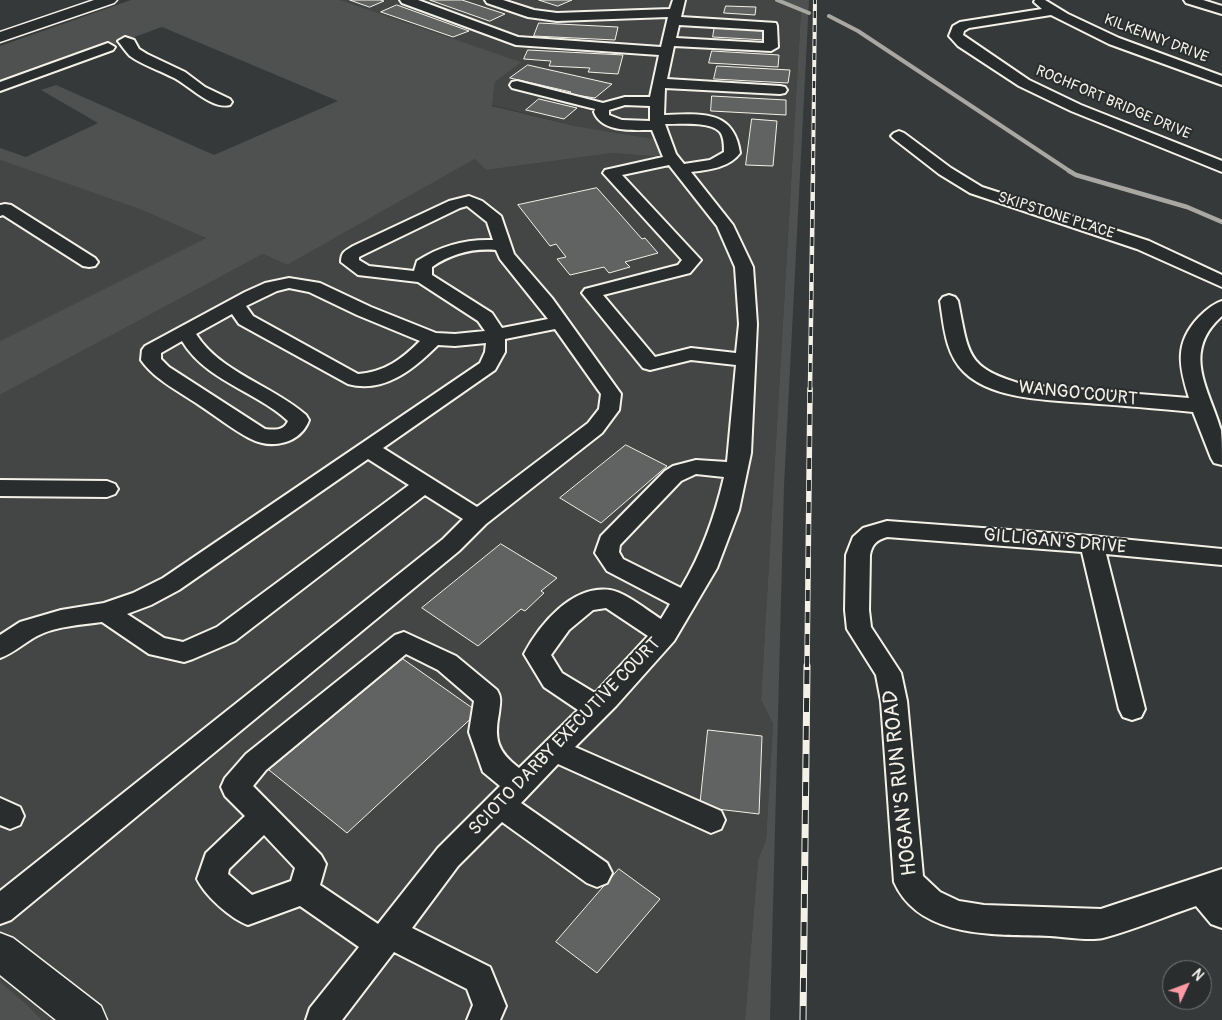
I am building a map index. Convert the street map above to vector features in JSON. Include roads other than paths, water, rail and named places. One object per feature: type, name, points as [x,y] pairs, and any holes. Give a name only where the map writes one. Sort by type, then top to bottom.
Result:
[{"type":"main road","points":[[0,38],[109,0]]},
{"type":"main road","points":[[0,951],[87,1020]]},
{"type":"street","points":[[406,0],[516,40],[673,25],[770,47],[771,26],[673,25],[557,17],[532,14],[491,0]]},
{"type":"street","name":"KILKENNY DRIVE","points":[[1037,0],[1052,11],[1114,41],[1222,81]]},
{"type":"street","points":[[1190,0],[1222,10]]},
{"type":"street","name":"ROCHFORT BRIDGE DRIVE","points":[[1052,11],[965,25],[958,29],[956,36],[963,44],[1024,83],[1076,108],[1222,167]]},
{"type":"street","points":[[658,107],[673,25]]},
{"type":"street","points":[[125,41],[134,52],[142,57],[180,75],[200,90],[225,102]]},
{"type":"street","points":[[0,87],[108,47]]},
{"type":"street","points":[[518,85],[604,107],[624,101],[658,107],[718,124],[725,128],[730,136],[732,153],[729,157],[717,162],[676,164],[611,173],[692,260],[684,269],[592,294],[650,364],[691,354],[745,360]]},
{"type":"street","points":[[604,107],[601,112],[606,120],[629,125],[658,107],[780,90]]},
{"type":"street","name":"SCIOTO DARBY EXECUTIVE COURT","points":[[322,1020],[448,857],[597,708],[665,634],[705,568],[728,510],[740,453],[748,324],[744,267],[725,225],[669,155],[658,107]]},
{"type":"street","name":"SKIPSTONE PLACE","points":[[899,136],[946,171],[976,190],[1143,245],[1222,282]]},
{"type":"street","points":[[0,648],[29,629],[61,619],[106,612],[142,599],[170,584],[488,366],[495,352],[496,334],[485,318],[423,277],[364,271],[350,262],[350,255],[463,201],[476,204],[495,220],[506,255],[560,322],[611,394],[609,410],[595,428],[478,518],[451,545],[0,910]]},
{"type":"street","points":[[0,212],[5,209],[89,262]]},
{"type":"street","points":[[423,277],[423,265],[434,257],[459,247],[482,243],[503,246]]},
{"type":"street","points":[[185,331],[200,354],[232,376],[290,410],[299,420],[298,427],[288,435],[275,438],[259,435],[162,371],[151,360],[152,350],[185,331],[235,304],[271,287],[289,283],[314,287],[364,311],[432,339],[455,340],[560,322]]},
{"type":"street","name":"WANGO COURT","points":[[949,301],[961,356],[970,367],[993,382],[1024,391],[1202,406]]},
{"type":"street","points":[[235,304],[246,320],[355,380],[376,379],[397,371],[417,356],[432,339]]},
{"type":"street","points":[[1222,307],[1197,331],[1191,343],[1190,360],[1202,406],[1222,458]]},
{"type":"street","points":[[368,449],[478,518]]},
{"type":"street","points":[[684,601],[615,565],[607,553],[609,542],[673,476],[684,468],[694,466],[736,471]]},
{"type":"street","points":[[106,612],[158,647],[184,652],[226,634],[425,484]]},
{"type":"street","points":[[0,488],[107,488]]},
{"type":"street","name":"GILLIGAN'S DRIVE","points":[[887,529],[1091,544],[1222,557]]},
{"type":"street","name":"HOGAN'S RUN ROAD","points":[[887,529],[871,534],[861,543],[858,555],[857,610],[859,629],[888,673],[894,702],[909,882],[929,902],[956,915],[984,919],[1101,924],[1212,887]]},
{"type":"street","points":[[1091,544],[1098,563],[1132,709]]},
{"type":"street","points":[[597,708],[553,680],[538,654],[560,623],[587,601],[610,599],[665,634]]},
{"type":"street","points":[[303,891],[310,864],[235,787],[256,762],[404,642],[446,663],[488,696],[482,732],[490,756],[493,764],[520,784]]},
{"type":"street","points":[[554,750],[711,820]]},
{"type":"street","points":[[500,804],[597,874]]},
{"type":"street","points":[[264,816],[216,862],[212,879],[248,911],[303,891]]},
{"type":"street","points":[[1212,887],[1222,914]]},
{"type":"street","points":[[303,891],[384,938],[479,978],[490,1006],[483,1020]]},
{"type":"waterway","points":[[777,0],[809,13]]},
{"type":"waterway","points":[[829,16],[858,31],[1071,172]]},
{"type":"waterway","points":[[1069,171],[1076,175],[1187,207],[1222,222]]},
{"type":"railway","points":[[813,172],[815,0]]},
{"type":"railway","points":[[810,390],[813,171]]},
{"type":"railway","points":[[807,667],[810,389]]},
{"type":"railway","points":[[803,1020],[807,666]]}]
